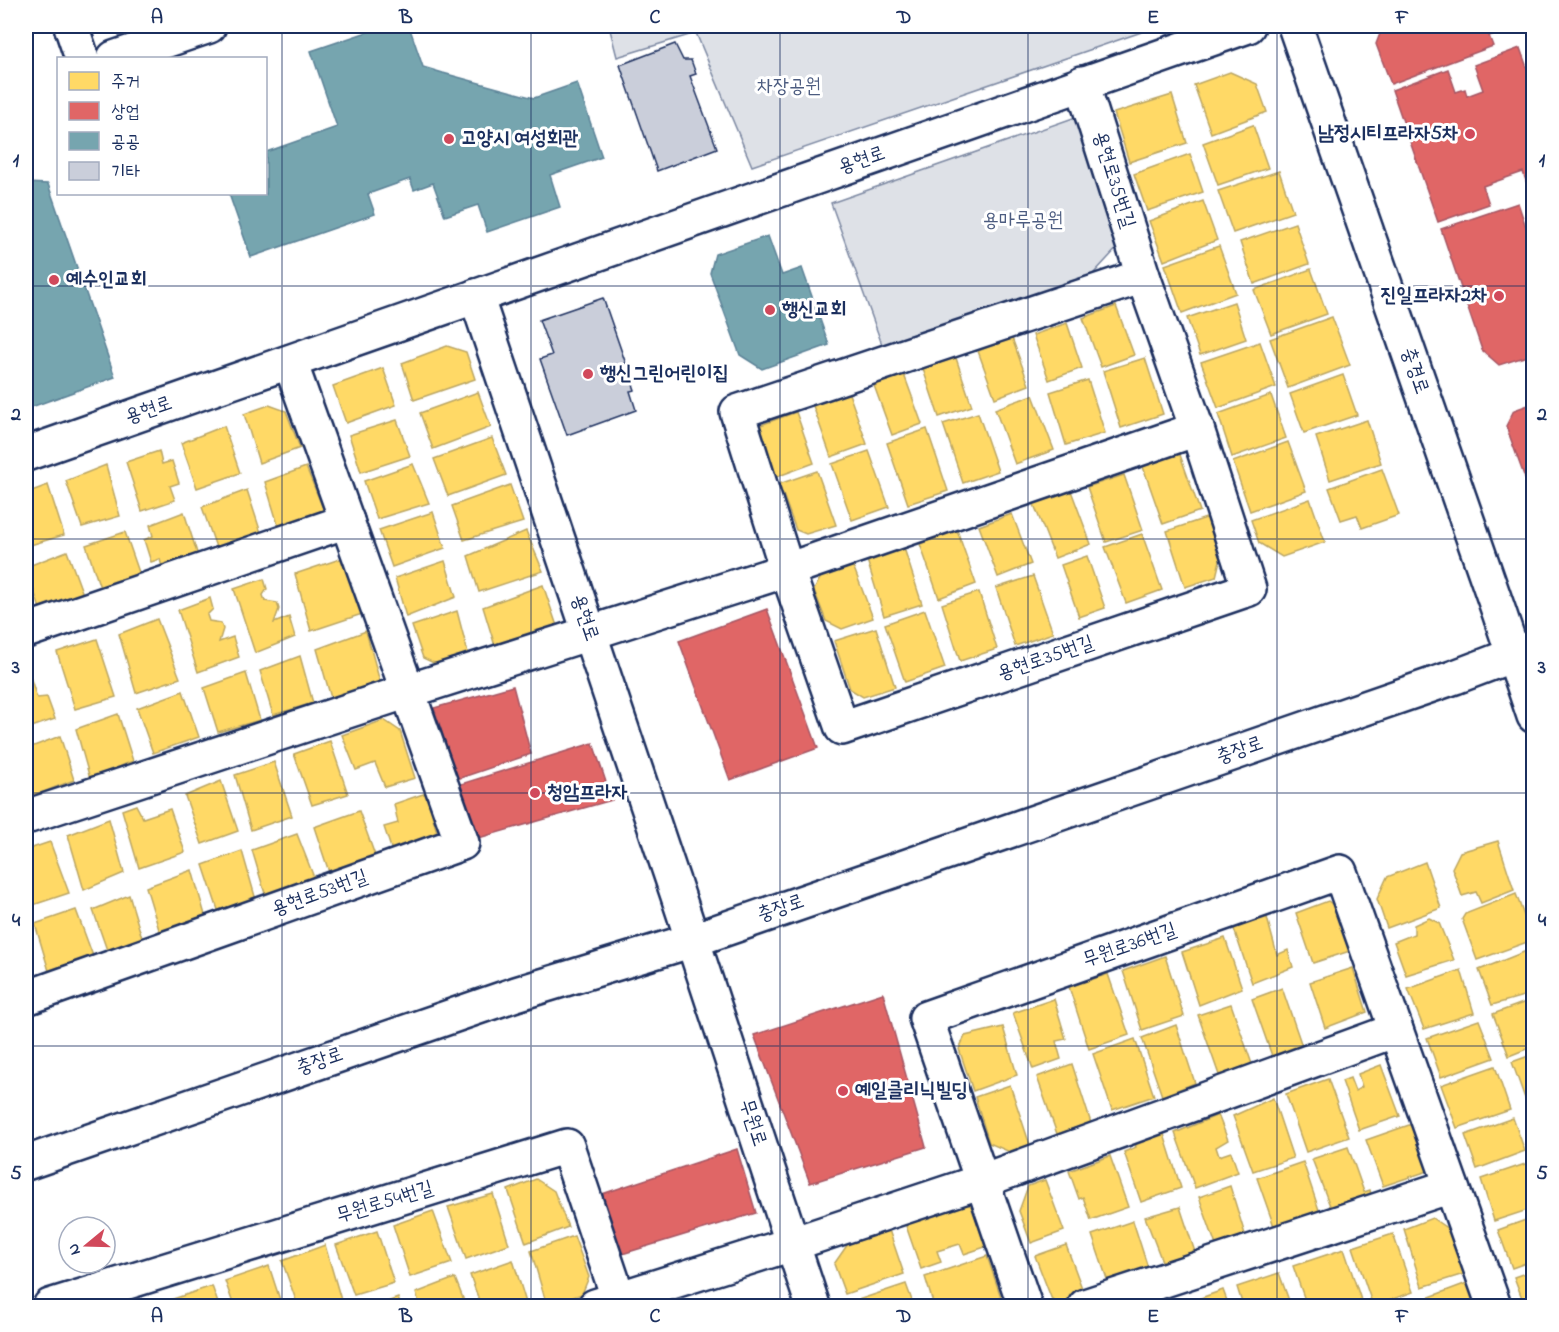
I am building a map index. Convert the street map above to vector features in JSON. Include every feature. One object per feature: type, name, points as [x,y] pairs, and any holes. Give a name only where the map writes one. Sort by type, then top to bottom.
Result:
[{"type":"street","points":[[71,26],[82,57]]},
{"type":"street","points":[[117,57],[209,26]]},
{"type":"street","name":"용현로","points":[[26,454],[1248,26]]},
{"type":"street","name":"충경로","points":[[1295,26],[1524,651],[1533,716]]},
{"type":"street","name":"용현로35번길","points":[[1082,83],[1143,276],[1197,429],[1249,589],[842,729],[787,570],[737,412],[1143,276]]},
{"type":"street","name":"용현로","points":[[476,296],[693,940]]},
{"type":"street","name":"용현로53번길","points":[[26,998],[462,843],[290,362]]},
{"type":"street","points":[[26,817],[408,691],[787,570],[1197,429]]},
{"type":"street","points":[[26,630],[347,521]]},
{"type":"street","name":"충장로","points":[[26,1163],[516,994],[693,940],[1455,677],[1524,651]]},
{"type":"street","name":"무원로36번길","points":[[1025,1306],[926,1018],[1340,872],[1494,1306]]},
{"type":"street","name":"무원로","points":[[693,940],[813,1306]]},
{"type":"street","points":[[792,1244],[982,1181],[1396,1030]]},
{"type":"street","name":"무원로54번길","points":[[50,1306],[567,1146],[612,1304],[792,1244]]},
{"type":"street","points":[[1085,1306],[1451,1186]]},
{"type":"green space","name":"차장공원","points":[[609,26],[1159,26],[752,166],[696,33],[617,57]]},
{"type":"green space","name":"용마루공원","points":[[1076,117],[1119,246],[1081,287],[884,350],[831,203]]},
{"type":"building: 주거","points":[[1230,72],[1257,84],[1267,112],[1211,133],[1194,85]]},
{"type":"building: 주거","points":[[1172,95],[1187,143],[1129,162],[1114,113]]},
{"type":"building: 주거","points":[[1253,125],[1268,168],[1218,185],[1203,143]]},
{"type":"building: 주거","points":[[1190,154],[1203,192],[1147,211],[1134,174]]},
{"type":"building: 주거","points":[[1279,171],[1293,212],[1233,233],[1218,191]]},
{"type":"building: 주거","points":[[1203,201],[1217,240],[1164,261],[1149,221]]},
{"type":"building: 주거","points":[[1295,223],[1309,264],[1254,284],[1240,242]]},
{"type":"building: 주거","points":[[1219,246],[1236,293],[1182,313],[1165,265]]},
{"type":"building: 주거","points":[[1311,269],[1327,314],[1271,334],[1254,290]]},
{"type":"building: 주거","points":[[1234,302],[1246,339],[1200,355],[1187,318]]},
{"type":"building: 주거","points":[[1116,306],[1134,355],[1101,367],[1083,318]]},
{"type":"building: 주거","points":[[1332,317],[1350,365],[1288,388],[1270,339]]},
{"type":"building: 주거","points":[[1067,323],[1082,368],[1049,380],[1033,335]]},
{"type":"building: 주거","points":[[1012,338],[1029,385],[995,398],[978,351]]},
{"type":"building: 주거","points":[[1260,342],[1276,387],[1218,408],[1201,362]]},
{"type":"building: 주거","points":[[447,346],[466,352],[475,379],[414,400],[402,363]]},
{"type":"building: 주거","points":[[954,352],[972,406],[939,417],[921,363]]},
{"type":"building: 주거","points":[[1145,358],[1163,414],[1121,428],[1103,371]]},
{"type":"building: 주거","points":[[383,368],[396,405],[346,423],[333,386]]},
{"type":"building: 주거","points":[[902,369],[922,424],[892,435],[872,380]]},
{"type":"building: 주거","points":[[1343,375],[1357,415],[1304,433],[1290,394]]},
{"type":"building: 주거","points":[[1088,380],[1105,433],[1066,445],[1050,392]]},
{"type":"building: 주거","points":[[847,388],[867,444],[831,457],[811,400]]},
{"type":"building: 주거","points":[[478,392],[491,427],[433,449],[420,413]]},
{"type":"building: 주거","points":[[1033,395],[1054,450],[1015,464],[995,409]]},
{"type":"building: 주거","points":[[1271,395],[1286,438],[1232,457],[1218,414]]},
{"type":"building: 주거","points":[[269,405],[286,411],[300,448],[259,463],[244,414]]},
{"type":"building: 주거","points":[[796,412],[814,463],[776,477],[758,426]]},
{"type":"building: 주거","points":[[978,413],[998,471],[963,483],[943,424]]},
{"type":"building: 주거","points":[[397,420],[410,456],[361,472],[349,435]]},
{"type":"building: 주거","points":[[1367,420],[1381,463],[1330,480],[1316,437]]},
{"type":"building: 주거","points":[[224,426],[240,473],[197,488],[181,443]]},
{"type":"building: 주거","points":[[927,429],[948,491],[908,504],[887,443]]},
{"type":"building: 주거","points":[[492,438],[506,475],[448,496],[434,459]]},
{"type":"building: 주거","points":[[1288,442],[1306,491],[1250,511],[1233,462]]},
{"type":"building: 주거","points":[[159,451],[162,464],[172,461],[179,483],[170,486],[175,500],[142,511],[126,462]]},
{"type":"building: 주거","points":[[869,451],[889,507],[852,520],[832,464]]},
{"type":"building: 주거","points":[[1179,452],[1200,511],[1163,524],[1142,464]]},
{"type":"building: 주거","points":[[413,464],[429,503],[377,519],[364,481]]},
{"type":"building: 주거","points":[[106,465],[120,516],[82,527],[66,481]]},
{"type":"building: 주거","points":[[306,467],[325,513],[279,528],[265,482]]},
{"type":"building: 주거","points":[[1382,469],[1399,515],[1362,528],[1357,515],[1341,520],[1329,488]]},
{"type":"building: 주거","points":[[817,471],[836,525],[806,534],[796,530],[779,484]]},
{"type":"building: 주거","points":[[1124,475],[1143,530],[1106,542],[1087,487]]},
{"type":"building: 주거","points":[[48,485],[64,535],[27,546],[26,493]]},
{"type":"building: 주거","points":[[510,485],[523,522],[464,540],[452,506]]},
{"type":"building: 주거","points":[[1070,488],[1091,544],[1055,558],[1033,502]]},
{"type":"building: 주거","points":[[247,490],[262,536],[218,553],[202,507]]},
{"type":"building: 주거","points":[[1310,499],[1325,542],[1282,557],[1259,543],[1251,520]]},
{"type":"building: 주거","points":[[184,512],[199,559],[163,571],[160,559],[151,562],[144,540],[153,536],[150,525]]},
{"type":"building: 주거","points":[[433,512],[445,548],[392,567],[379,530]]},
{"type":"building: 주거","points":[[1012,514],[1031,564],[998,577],[979,526]]},
{"type":"building: 주거","points":[[1209,517],[1221,556],[1216,577],[1185,587],[1167,531]]},
{"type":"building: 주거","points":[[957,530],[976,584],[939,598],[920,544]]},
{"type":"building: 주거","points":[[526,531],[543,571],[479,592],[468,556]]},
{"type":"building: 주거","points":[[125,532],[141,578],[101,591],[86,545]]},
{"type":"building: 주거","points":[[1142,534],[1162,590],[1126,603],[1105,547]]},
{"type":"building: 주거","points":[[904,548],[922,604],[884,616],[867,560]]},
{"type":"building: 주거","points":[[67,551],[84,597],[41,612],[26,567]]},
{"type":"building: 주거","points":[[1087,556],[1105,608],[1079,617],[1061,565]]},
{"type":"building: 주거","points":[[343,558],[362,614],[311,631],[295,574]]},
{"type":"building: 주거","points":[[445,561],[456,597],[406,617],[395,578]]},
{"type":"building: 주거","points":[[852,563],[873,618],[842,629],[826,621],[814,590],[824,571]]},
{"type":"building: 주거","points":[[1033,576],[1053,633],[1015,646],[996,588]]},
{"type":"building: 주거","points":[[264,579],[267,589],[263,595],[265,601],[277,603],[279,609],[274,623],[289,617],[295,637],[255,653],[234,589]]},
{"type":"building: 주거","points":[[543,585],[558,629],[495,646],[483,607]]},
{"type":"building: 주거","points":[[979,592],[997,649],[960,661],[942,604]]},
{"type":"building: 주거","points":[[210,598],[213,609],[207,615],[209,621],[221,623],[223,629],[219,642],[233,637],[239,657],[198,672],[178,610]]},
{"type":"building: 주거","points":[[925,610],[945,668],[905,682],[885,624]]},
{"type":"building: 주거","points":[[457,611],[469,657],[438,665],[423,658],[412,626]]},
{"type":"building: 주거","points":[[157,619],[180,678],[136,693],[119,634]]},
{"type":"building: 주거","points":[[876,628],[895,687],[863,697],[850,689],[834,641]]},
{"type":"building: 주거","points":[[366,631],[380,682],[331,698],[317,649]]},
{"type":"building: 주거","points":[[97,639],[116,697],[75,709],[57,652]]},
{"type":"building: 주거","points":[[300,656],[313,703],[273,715],[260,671]]},
{"type":"building: 주거","points":[[26,668],[37,698],[47,697],[55,719],[26,729]]},
{"type":"building: 주거","points":[[246,673],[260,720],[218,732],[204,688]]},
{"type":"building: 주거","points":[[183,691],[199,737],[153,753],[137,708]]},
{"type":"building: 주거","points":[[118,714],[133,761],[90,779],[76,729]]},
{"type":"building: 주거","points":[[384,720],[400,731],[415,778],[385,787],[375,763],[356,770],[342,735]]},
{"type":"building: 주거","points":[[60,736],[74,780],[33,796],[26,769],[26,749]]},
{"type":"building: 주거","points":[[330,741],[348,794],[312,805],[294,754]]},
{"type":"building: 주거","points":[[274,762],[292,816],[251,830],[235,775]]},
{"type":"building: 주거","points":[[221,781],[238,831],[202,844],[185,796]]},
{"type":"building: 주거","points":[[426,793],[440,843],[394,857],[384,827],[398,823],[394,804]]},
{"type":"building: 주거","points":[[136,805],[143,818],[170,809],[185,852],[139,868],[122,810]]},
{"type":"building: 주거","points":[[359,811],[377,861],[330,875],[314,827]]},
{"type":"building: 주거","points":[[109,819],[124,873],[84,890],[68,835]]},
{"type":"building: 주거","points":[[297,834],[315,880],[266,897],[252,850]]},
{"type":"building: 주거","points":[[1498,841],[1514,890],[1481,903],[1476,892],[1462,896],[1452,868],[1460,852]]},
{"type":"building: 주거","points":[[50,842],[69,893],[27,907],[26,850]]},
{"type":"building: 주거","points":[[242,851],[256,900],[219,913],[203,865]]},
{"type":"building: 주거","points":[[1425,862],[1441,908],[1387,928],[1377,899],[1387,877]]},
{"type":"building: 주거","points":[[192,870],[205,915],[160,933],[146,887]]},
{"type":"building: 주거","points":[[1516,894],[1533,940],[1477,960],[1462,919],[1465,914]]},
{"type":"building: 주거","points":[[129,895],[143,941],[108,953],[93,910]]},
{"type":"building: 주거","points":[[1328,901],[1340,910],[1353,950],[1313,963],[1296,913]]},
{"type":"building: 주거","points":[[76,910],[93,956],[49,971],[35,924]]},
{"type":"building: 주거","points":[[1266,914],[1277,955],[1288,950],[1293,967],[1252,983],[1233,926]]},
{"type":"building: 주거","points":[[1429,918],[1439,923],[1454,960],[1406,975],[1394,942],[1414,934],[1414,925]]},
{"type":"building: 주거","points":[[1225,938],[1242,988],[1199,1005],[1182,952]]},
{"type":"building: 주거","points":[[1534,948],[1534,993],[1492,1005],[1479,970]]},
{"type":"building: 주거","points":[[26,950],[34,977],[26,980]]},
{"type":"building: 주거","points":[[1165,956],[1184,1016],[1142,1030],[1123,971]]},
{"type":"building: 주거","points":[[1353,968],[1367,1012],[1325,1028],[1310,982]]},
{"type":"building: 주거","points":[[1461,970],[1474,1013],[1424,1029],[1408,989]]},
{"type":"building: 주거","points":[[1108,974],[1129,1035],[1089,1049],[1069,987]]},
{"type":"building: 주거","points":[[1282,988],[1302,1046],[1272,1056],[1252,999]]},
{"type":"building: 주거","points":[[1054,999],[1066,1039],[1056,1041],[1061,1059],[1033,1069],[1013,1013]]},
{"type":"building: 주거","points":[[1534,999],[1534,1046],[1509,1056],[1493,1014]]},
{"type":"building: 주거","points":[[1231,1004],[1252,1064],[1219,1075],[1198,1015]]},
{"type":"building: 주거","points":[[1479,1020],[1494,1058],[1441,1077],[1427,1038]]},
{"type":"building: 주거","points":[[1176,1025],[1195,1083],[1162,1096],[1142,1038]]},
{"type":"building: 주거","points":[[1003,1027],[1017,1075],[973,1091],[959,1049],[965,1036]]},
{"type":"building: 주거","points":[[1135,1039],[1154,1096],[1112,1110],[1093,1054]]},
{"type":"building: 주거","points":[[1534,1054],[1534,1101],[1527,1104],[1512,1062]]},
{"type":"building: 주거","points":[[1072,1064],[1091,1123],[1057,1134],[1037,1077]]},
{"type":"building: 주거","points":[[1381,1065],[1400,1116],[1359,1130],[1342,1081],[1350,1078],[1355,1091],[1362,1087],[1358,1074]]},
{"type":"building: 주거","points":[[1495,1066],[1510,1110],[1457,1128],[1441,1085]]},
{"type":"building: 주거","points":[[1328,1079],[1349,1137],[1306,1152],[1286,1094]]},
{"type":"building: 주거","points":[[1010,1085],[1030,1145],[1010,1152],[989,1143],[975,1097]]},
{"type":"building: 주거","points":[[1273,1098],[1293,1158],[1253,1171],[1233,1116]]},
{"type":"building: 주거","points":[[1218,1115],[1228,1140],[1216,1147],[1219,1156],[1231,1152],[1238,1172],[1195,1188],[1175,1133]]},
{"type":"building: 주거","points":[[1513,1118],[1525,1151],[1477,1169],[1465,1135]]},
{"type":"building: 주거","points":[[1412,1124],[1428,1171],[1383,1186],[1366,1140]]},
{"type":"building: 주거","points":[[1162,1128],[1181,1188],[1141,1202],[1124,1152],[1136,1147],[1134,1138]]},
{"type":"building: 주거","points":[[1348,1147],[1364,1192],[1370,1190],[1372,1198],[1332,1211],[1312,1159]]},
{"type":"building: 주거","points":[[1110,1156],[1128,1207],[1091,1220],[1083,1197],[1079,1199],[1069,1171]]},
{"type":"building: 주거","points":[[1534,1161],[1534,1208],[1494,1221],[1481,1179]]},
{"type":"building: 주거","points":[[1303,1162],[1320,1213],[1275,1229],[1257,1178]]},
{"type":"building: 주거","points":[[536,1179],[554,1191],[568,1227],[526,1243],[508,1190]]},
{"type":"building: 주거","points":[[1045,1180],[1064,1231],[1031,1243],[1019,1211],[1028,1186]]},
{"type":"building: 주거","points":[[1230,1186],[1248,1244],[1219,1254],[1199,1197]]},
{"type":"building: 주거","points":[[493,1194],[509,1244],[466,1259],[448,1207]]},
{"type":"building: 주거","points":[[961,1202],[972,1206],[985,1247],[964,1254],[960,1244],[937,1251],[941,1262],[921,1269],[905,1223]]},
{"type":"building: 주거","points":[[1180,1207],[1197,1258],[1165,1269],[1145,1217]]},
{"type":"building: 주거","points":[[433,1211],[452,1263],[410,1277],[393,1225]]},
{"type":"building: 주거","points":[[1534,1217],[1534,1260],[1512,1268],[1498,1230]]},
{"type":"building: 주거","points":[[1432,1218],[1451,1231],[1464,1274],[1422,1287],[1404,1229]]},
{"type":"building: 주거","points":[[1133,1221],[1150,1274],[1110,1288],[1092,1235]]},
{"type":"building: 주거","points":[[889,1230],[904,1274],[845,1294],[834,1264],[848,1244]]},
{"type":"building: 주거","points":[[377,1231],[394,1283],[354,1295],[336,1245]]},
{"type":"building: 주거","points":[[1393,1234],[1413,1292],[1373,1306],[1353,1247]]},
{"type":"building: 주거","points":[[574,1236],[589,1277],[582,1294],[547,1306],[531,1251]]},
{"type":"building: 주거","points":[[325,1245],[341,1300],[321,1306],[298,1306],[282,1261]]},
{"type":"building: 주거","points":[[1066,1245],[1086,1299],[1064,1306],[1052,1300],[1035,1256]]},
{"type":"building: 주거","points":[[1344,1249],[1363,1306],[1307,1306],[1293,1266]]},
{"type":"building: 주거","points":[[987,1256],[1001,1297],[972,1306],[934,1306],[925,1277]]},
{"type":"building: 주거","points":[[513,1260],[527,1306],[481,1306],[470,1275]]},
{"type":"building: 주거","points":[[269,1266],[282,1306],[234,1306],[225,1281]]},
{"type":"building: 주거","points":[[1534,1270],[1534,1306],[1525,1306],[1514,1277]]},
{"type":"building: 주거","points":[[1279,1273],[1291,1306],[1243,1306],[1237,1287]]},
{"type":"building: 주거","points":[[455,1278],[466,1306],[420,1306],[416,1293]]},
{"type":"building: 주거","points":[[1467,1283],[1477,1306],[1430,1306],[1427,1298]]},
{"type":"building: 주거","points":[[906,1284],[914,1306],[850,1306],[849,1303]]},
{"type":"building: 주거","points":[[212,1286],[219,1306],[172,1306],[170,1300]]},
{"type":"building: 주거","points":[[1223,1290],[1229,1306],[1185,1306],[1184,1304]]},
{"type":"building: 주거","points":[[398,1298],[401,1306],[376,1306]]},
{"type":"building: 상업","points":[[1383,26],[1516,26],[1489,36],[1493,46],[1391,84],[1376,44]]},
{"type":"building: 상업","name":"남정시티프라자5차","points":[[1520,48],[1534,87],[1534,189],[1529,190],[1523,172],[1483,186],[1489,204],[1438,222],[1392,90],[1448,69],[1456,92],[1465,89],[1467,96],[1483,90],[1474,65]]},
{"type":"building: 상업","name":"진일프라자2차","points":[[1518,203],[1531,242],[1534,241],[1534,354],[1499,365],[1482,350],[1441,229]]},
{"type":"building: 상업","points":[[1534,403],[1534,503],[1506,426],[1514,410]]},
{"type":"building: 상업","points":[[767,609],[818,748],[730,780],[679,641]]},
{"type":"building: 상업","points":[[513,686],[531,754],[457,779],[434,708]]},
{"type":"building: 상업","name":"청암프라자","points":[[593,743],[612,800],[475,839],[458,785]]},
{"type":"building: 상업","name":"예일클리닉빌딩","points":[[883,993],[926,1147],[810,1183],[754,1035]]},
{"type":"building: 상업","points":[[737,1149],[756,1213],[622,1254],[599,1195]]},
{"type":"building: 공공","name":"고양시 여성회관","points":[[385,26],[409,26],[423,67],[534,98],[577,83],[602,157],[550,175],[560,207],[487,232],[478,205],[445,216],[433,183],[414,190],[410,179],[368,194],[375,214],[251,257],[229,195],[267,195],[267,152],[337,127],[311,51]]},
{"type":"building: 공공","name":"예수인교회","points":[[26,183],[48,184],[115,377],[26,409]]},
{"type":"building: 공공","name":"행신교회","points":[[768,236],[782,275],[802,268],[829,345],[762,369],[740,355],[710,273],[715,254]]},
{"type":"building: 기타","points":[[675,44],[683,60],[691,60],[696,74],[690,76],[717,148],[657,171],[620,65]]},
{"type":"building: 기타","name":"행신그린어린이집","points":[[603,298],[635,390],[630,391],[636,410],[567,435],[540,359],[552,355],[539,320]]},
{"type":"place","name":"남정시티프라자5차","points":[[1470,134]]},
{"type":"place","name":"고양시 여성회관","points":[[449,139]]},
{"type":"place","name":"예수인교회","points":[[54,280]]},
{"type":"place","name":"진일프라자2차","points":[[1499,296]]},
{"type":"place","name":"행신교회","points":[[770,310]]},
{"type":"place","name":"행신그린어린이집","points":[[588,374]]},
{"type":"place","name":"청암프라자","points":[[535,793]]},
{"type":"place","name":"예일클리닉빌딩","points":[[843,1091]]}]
